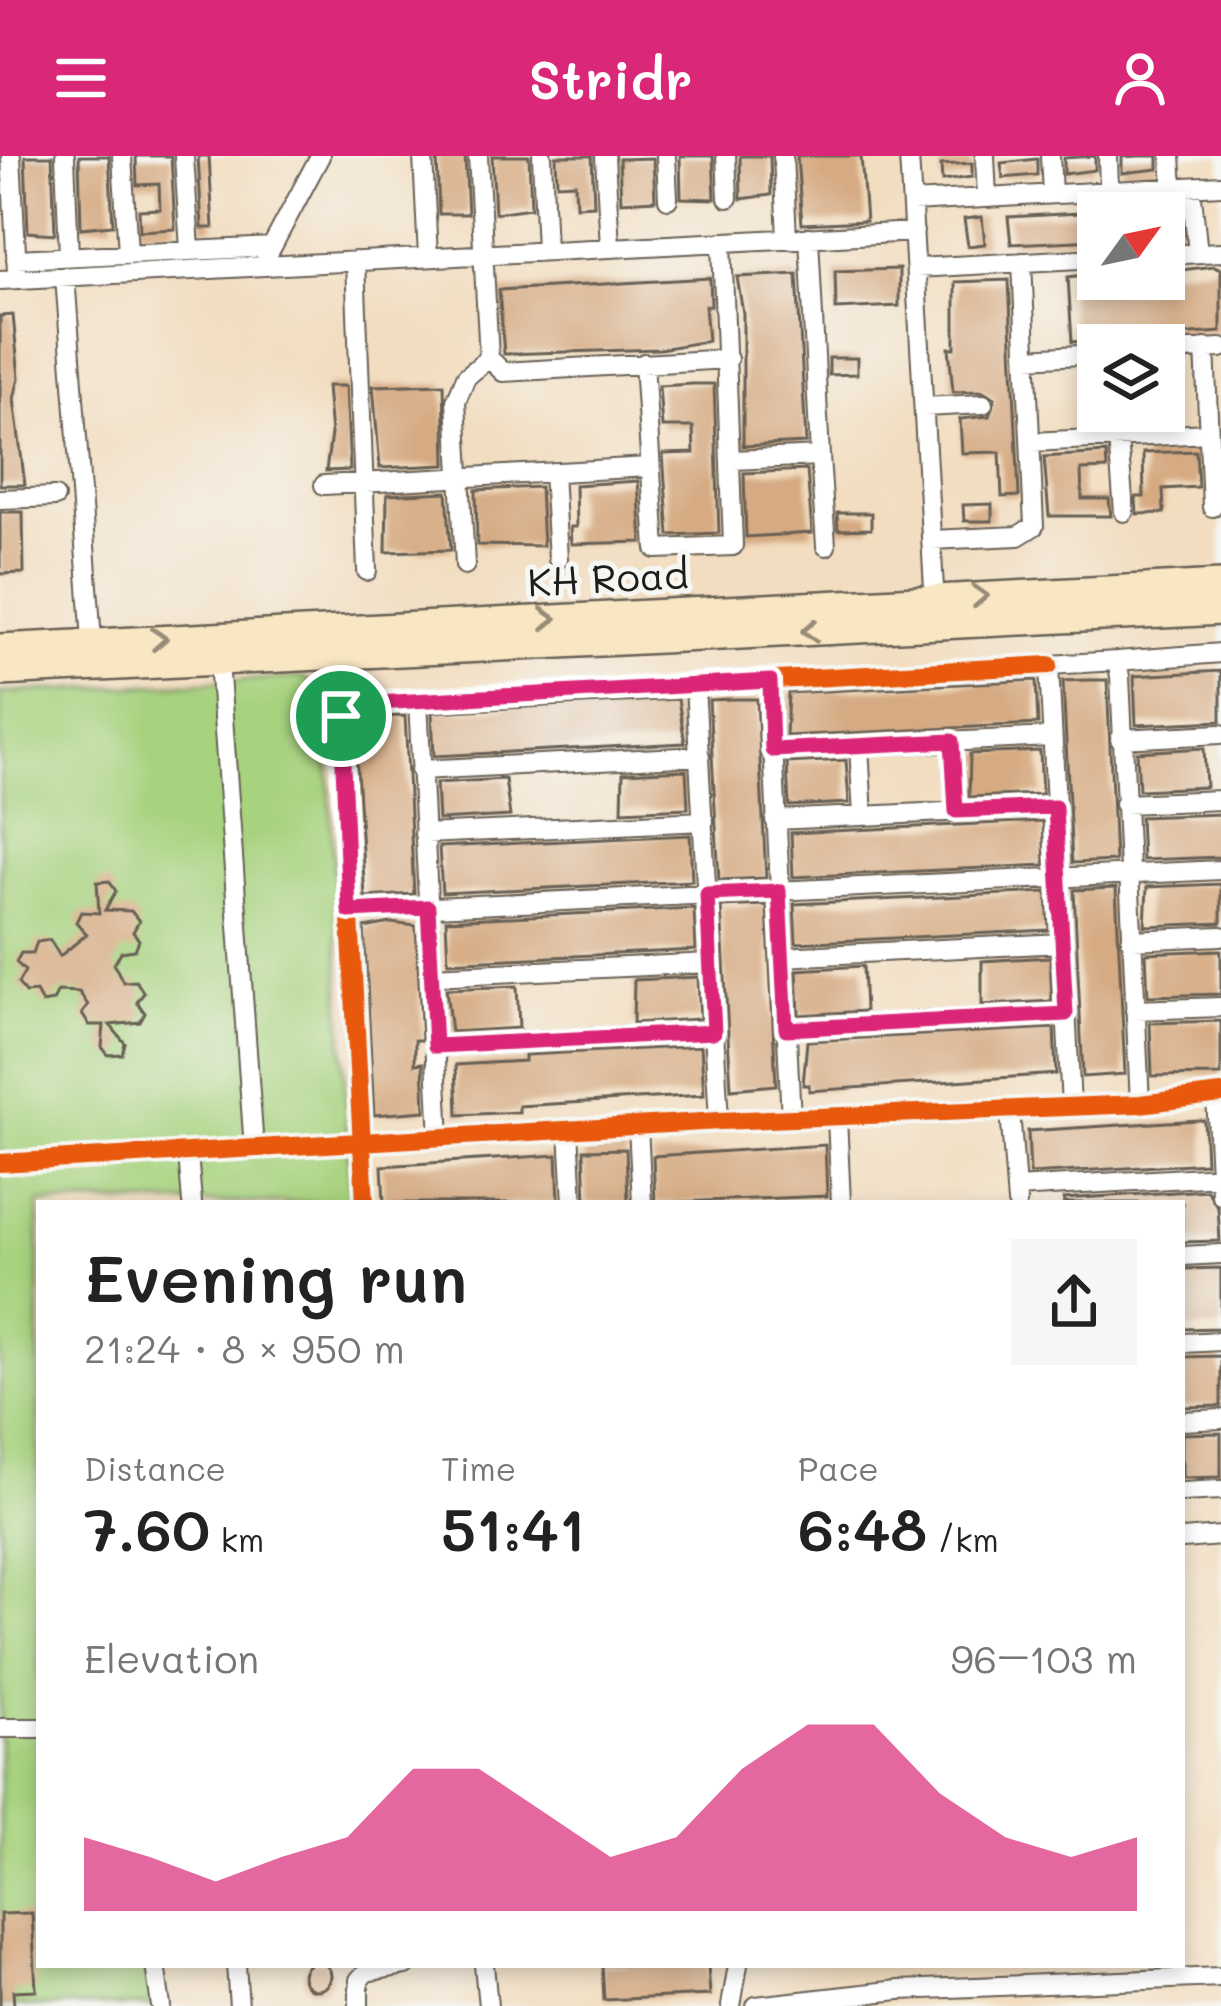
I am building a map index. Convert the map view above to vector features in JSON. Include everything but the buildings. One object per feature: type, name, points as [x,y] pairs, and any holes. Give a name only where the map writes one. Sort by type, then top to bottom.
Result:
[{"type":"main road","name":"KH Road","points":[[0,648],[219,661],[935,611],[1221,584]]},
{"type":"main road","name":"KH Road","points":[[0,672],[93,655],[935,611],[1221,610]]},
{"type":"street","points":[[11,156],[11,273],[128,254],[272,247]]},
{"type":"street","points":[[65,156],[67,266],[93,655]]},
{"type":"street","points":[[122,156],[128,254]]},
{"type":"street","points":[[184,156],[190,250]]},
{"type":"street","points":[[262,266],[320,156]]},
{"type":"street","points":[[423,156],[428,257]]},
{"type":"street","points":[[478,156],[489,358],[503,372],[728,359]]},
{"type":"street","points":[[542,156],[546,251]]},
{"type":"street","points":[[605,156],[610,248]]},
{"type":"street","points":[[666,156],[668,199]]},
{"type":"street","points":[[726,156],[728,198]]},
{"type":"street","points":[[783,156],[787,238]]},
{"type":"street","points":[[909,156],[935,611]]},
{"type":"street","points":[[985,156],[987,198]]},
{"type":"street","points":[[1050,156],[1052,194]]},
{"type":"street","points":[[1108,156],[1108,191]]},
{"type":"street","points":[[1171,156],[1198,253]]},
{"type":"street","points":[[912,202],[1221,185]]},
{"type":"street","points":[[67,266],[262,266],[914,232]]},
{"type":"street","points":[[808,237],[826,546]]},
{"type":"street","points":[[644,363],[656,549],[728,548],[737,542],[722,242]]},
{"type":"street","points":[[1185,254],[1221,252]]},
{"type":"street","points":[[916,268],[1077,259]]},
{"type":"street","points":[[355,261],[367,571]]},
{"type":"street","points":[[931,540],[1018,536],[1034,526],[1022,262]]},
{"type":"street","points":[[1212,507],[1213,348]]},
{"type":"street","points":[[1027,358],[1077,355]]},
{"type":"street","points":[[465,565],[456,401],[466,377],[489,358]]},
{"type":"street","points":[[924,407],[982,404]]},
{"type":"street","points":[[1032,442],[1209,433]]},
{"type":"street","points":[[1118,437],[1124,512]]},
{"type":"street","points":[[733,460],[820,456]]},
{"type":"street","points":[[324,485],[650,466]]},
{"type":"street","points":[[553,472],[558,560]]},
{"type":"street","points":[[0,499],[55,496]]},
{"type":"street","points":[[364,1200],[341,716],[359,704],[1221,653]]},
{"type":"street","points":[[219,661],[254,1149]]},
{"type":"street","points":[[1118,661],[1140,1104]]},
{"type":"street","points":[[1049,665],[1071,1107]]},
{"type":"street","points":[[770,681],[790,1120]]},
{"type":"street","points":[[695,685],[719,1121]]},
{"type":"street","points":[[418,700],[440,1139]]},
{"type":"street","points":[[1120,739],[1221,734]]},
{"type":"street","points":[[772,750],[1051,736]]},
{"type":"street","points":[[952,741],[956,811]]},
{"type":"street","points":[[860,746],[863,816]]},
{"type":"street","points":[[420,770],[700,756]]},
{"type":"street","points":[[1124,804],[1221,800]]},
{"type":"street","points":[[775,820],[1055,807]]},
{"type":"street","points":[[424,834],[704,821]]},
{"type":"street","points":[[349,911],[1221,870]]},
{"type":"street","points":[[1131,940],[1221,936]]},
{"type":"street","points":[[782,957],[1062,943]]},
{"type":"street","points":[[431,976],[711,963]]},
{"type":"street","points":[[1135,1010],[1221,1007]]},
{"type":"street","points":[[786,1029],[1066,1014]]},
{"type":"street","points":[[435,1046],[714,1032]]},
{"type":"street","points":[[0,1163],[719,1121],[1140,1104],[1219,1094],[1221,1195]]},
{"type":"street","points":[[1010,1110],[1016,1196],[1220,1176]]},
{"type":"street","points":[[837,1118],[841,1200]]},
{"type":"street","points":[[638,1126],[642,1200]]},
{"type":"street","points":[[569,1130],[573,1200]]},
{"type":"street","points":[[188,1153],[192,1200]]},
{"type":"street","points":[[1185,1256],[1221,1254]]},
{"type":"street","points":[[1185,1343],[1221,1341]]},
{"type":"street","points":[[1185,1421],[1221,1419]]},
{"type":"street","points":[[1185,1492],[1221,1490]]},
{"type":"street","points":[[1185,1539],[1221,1536]]},
{"type":"street","points":[[0,1727],[36,1728]]},
{"type":"street","points":[[155,1968],[161,2006]]},
{"type":"street","points":[[236,1968],[239,2006]]},
{"type":"street","points":[[359,2006],[359,1980],[366,1972],[389,1968]]},
{"type":"street","points":[[484,1968],[488,2006]]},
{"type":"street","points":[[731,2006],[737,1968]]},
{"type":"street","points":[[756,2006],[1221,1977]]},
{"type":"green space","points":[[303,677],[325,694],[351,1200],[36,1200],[36,1968],[158,1968],[164,2006],[0,2006],[0,693]]},
{"type":"cycle path","points":[[365,1200],[342,716],[359,703],[1049,665]]},
{"type":"cycle path","points":[[0,1163],[719,1121],[1140,1104],[1221,1094]]},
{"type":"route","points":[[770,681],[772,750],[952,741],[956,811],[1055,807],[1066,1014],[786,1029],[779,891],[707,894],[714,1032],[435,1046],[428,907],[349,911],[341,716],[359,704],[770,681]]}]
